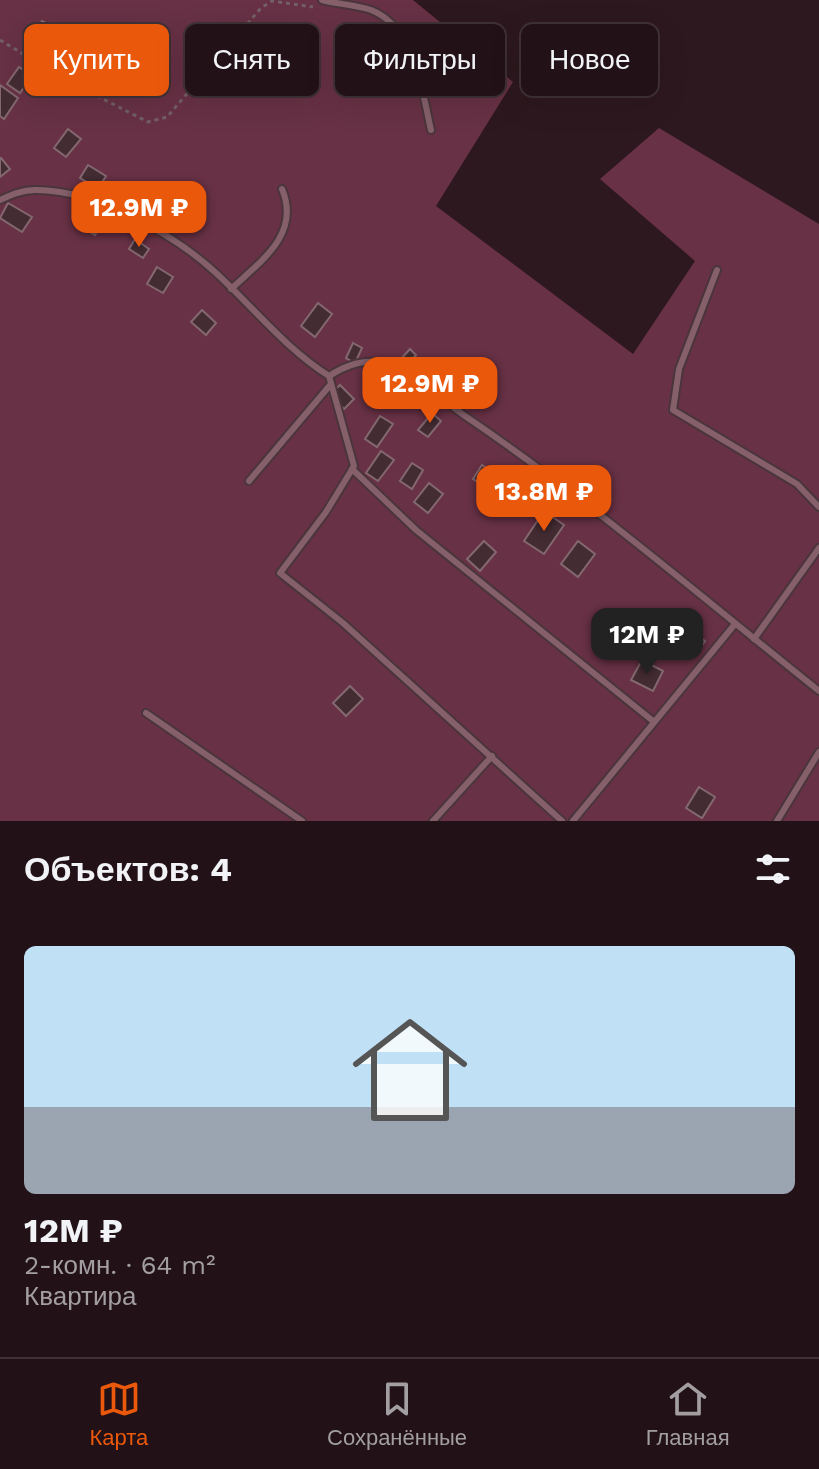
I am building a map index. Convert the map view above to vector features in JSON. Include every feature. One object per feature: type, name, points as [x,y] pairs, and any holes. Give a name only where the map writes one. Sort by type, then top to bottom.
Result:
[{"type":"lane","points":[[322,0],[370,10],[385,17],[398,30],[408,47],[431,130]]},
{"type":"lane","points":[[231,289],[279,241],[287,227],[289,206],[282,189]]},
{"type":"lane","points":[[0,200],[33,190],[90,198],[182,246],[286,344],[330,380],[354,466],[326,512],[280,573],[343,623],[562,821]]},
{"type":"lane","points":[[717,270],[679,369],[673,410],[797,484],[819,507]]},
{"type":"lane","points":[[249,481],[330,380],[344,367],[361,363],[386,364],[517,451],[819,691]]},
{"type":"lane","points":[[352,469],[440,550],[653,721]]},
{"type":"lane","points":[[754,639],[819,548]]},
{"type":"lane","points":[[573,821],[735,624]]},
{"type":"lane","points":[[146,713],[302,821]]},
{"type":"lane","points":[[777,821],[819,752]]},
{"type":"lane","points":[[433,821],[492,756]]},
{"type":"path","points":[[0,40],[68,81],[148,122],[167,117],[261,8],[272,1],[312,7],[322,0]]},
{"type":"shaded area","points":[[0,0],[413,0],[442,24],[335,24],[335,96],[504,96],[436,206],[633,354],[695,261],[600,179],[659,128],[819,224],[819,821],[0,821]]},
{"type":"shaded area","points":[[505,75],[513,82],[505,95]]},
{"type":"building","points":[[19,67],[24,70],[24,87],[20,93],[7,84]]},
{"type":"building","points":[[0,85],[18,98],[4,119],[0,116]]},
{"type":"building","points":[[68,129],[81,139],[66,157],[54,148]]},
{"type":"building","points":[[0,159],[10,169],[0,177]]},
{"type":"building","points":[[88,165],[106,176],[98,189],[80,178]]},
{"type":"building","points":[[8,203],[32,217],[22,232],[0,218]]},
{"type":"building","points":[[91,218],[101,225],[95,235],[84,228]]},
{"type":"building","points":[[135,239],[149,249],[143,258],[129,249]]},
{"type":"building","points":[[157,267],[173,277],[163,293],[147,284]]},
{"type":"building","points":[[318,303],[332,314],[315,337],[301,326]]},
{"type":"building","points":[[202,310],[216,323],[206,335],[191,322]]},
{"type":"building","points":[[353,343],[362,348],[355,363],[346,358]]},
{"type":"building","points":[[410,349],[416,355],[406,367],[399,361]]},
{"type":"building","points":[[435,369],[458,383],[450,396],[427,382]]},
{"type":"building","points":[[340,385],[354,399],[344,409],[330,395]]},
{"type":"building","points":[[432,413],[441,421],[428,437],[418,430]]},
{"type":"building","points":[[380,416],[393,424],[377,447],[365,439]]},
{"type":"building","points":[[381,451],[394,460],[378,481],[366,473]]},
{"type":"building","points":[[412,463],[423,470],[412,489],[400,481]]},
{"type":"building","points":[[482,465],[496,474],[487,488],[473,479]]},
{"type":"building","points":[[429,483],[443,494],[428,513],[414,502]]},
{"type":"building","points":[[544,511],[564,525],[544,554],[524,541]]},
{"type":"building","points":[[484,541],[496,552],[480,571],[467,559]]},
{"type":"building","points":[[578,541],[595,554],[578,577],[561,564]]},
{"type":"building","points":[[688,629],[705,641],[697,653],[680,641]]},
{"type":"building","points":[[642,660],[663,671],[653,691],[631,680]]},
{"type":"building","points":[[350,686],[363,699],[346,716],[333,703]]},
{"type":"building","points":[[699,787],[715,797],[702,818],[686,808]]}]
